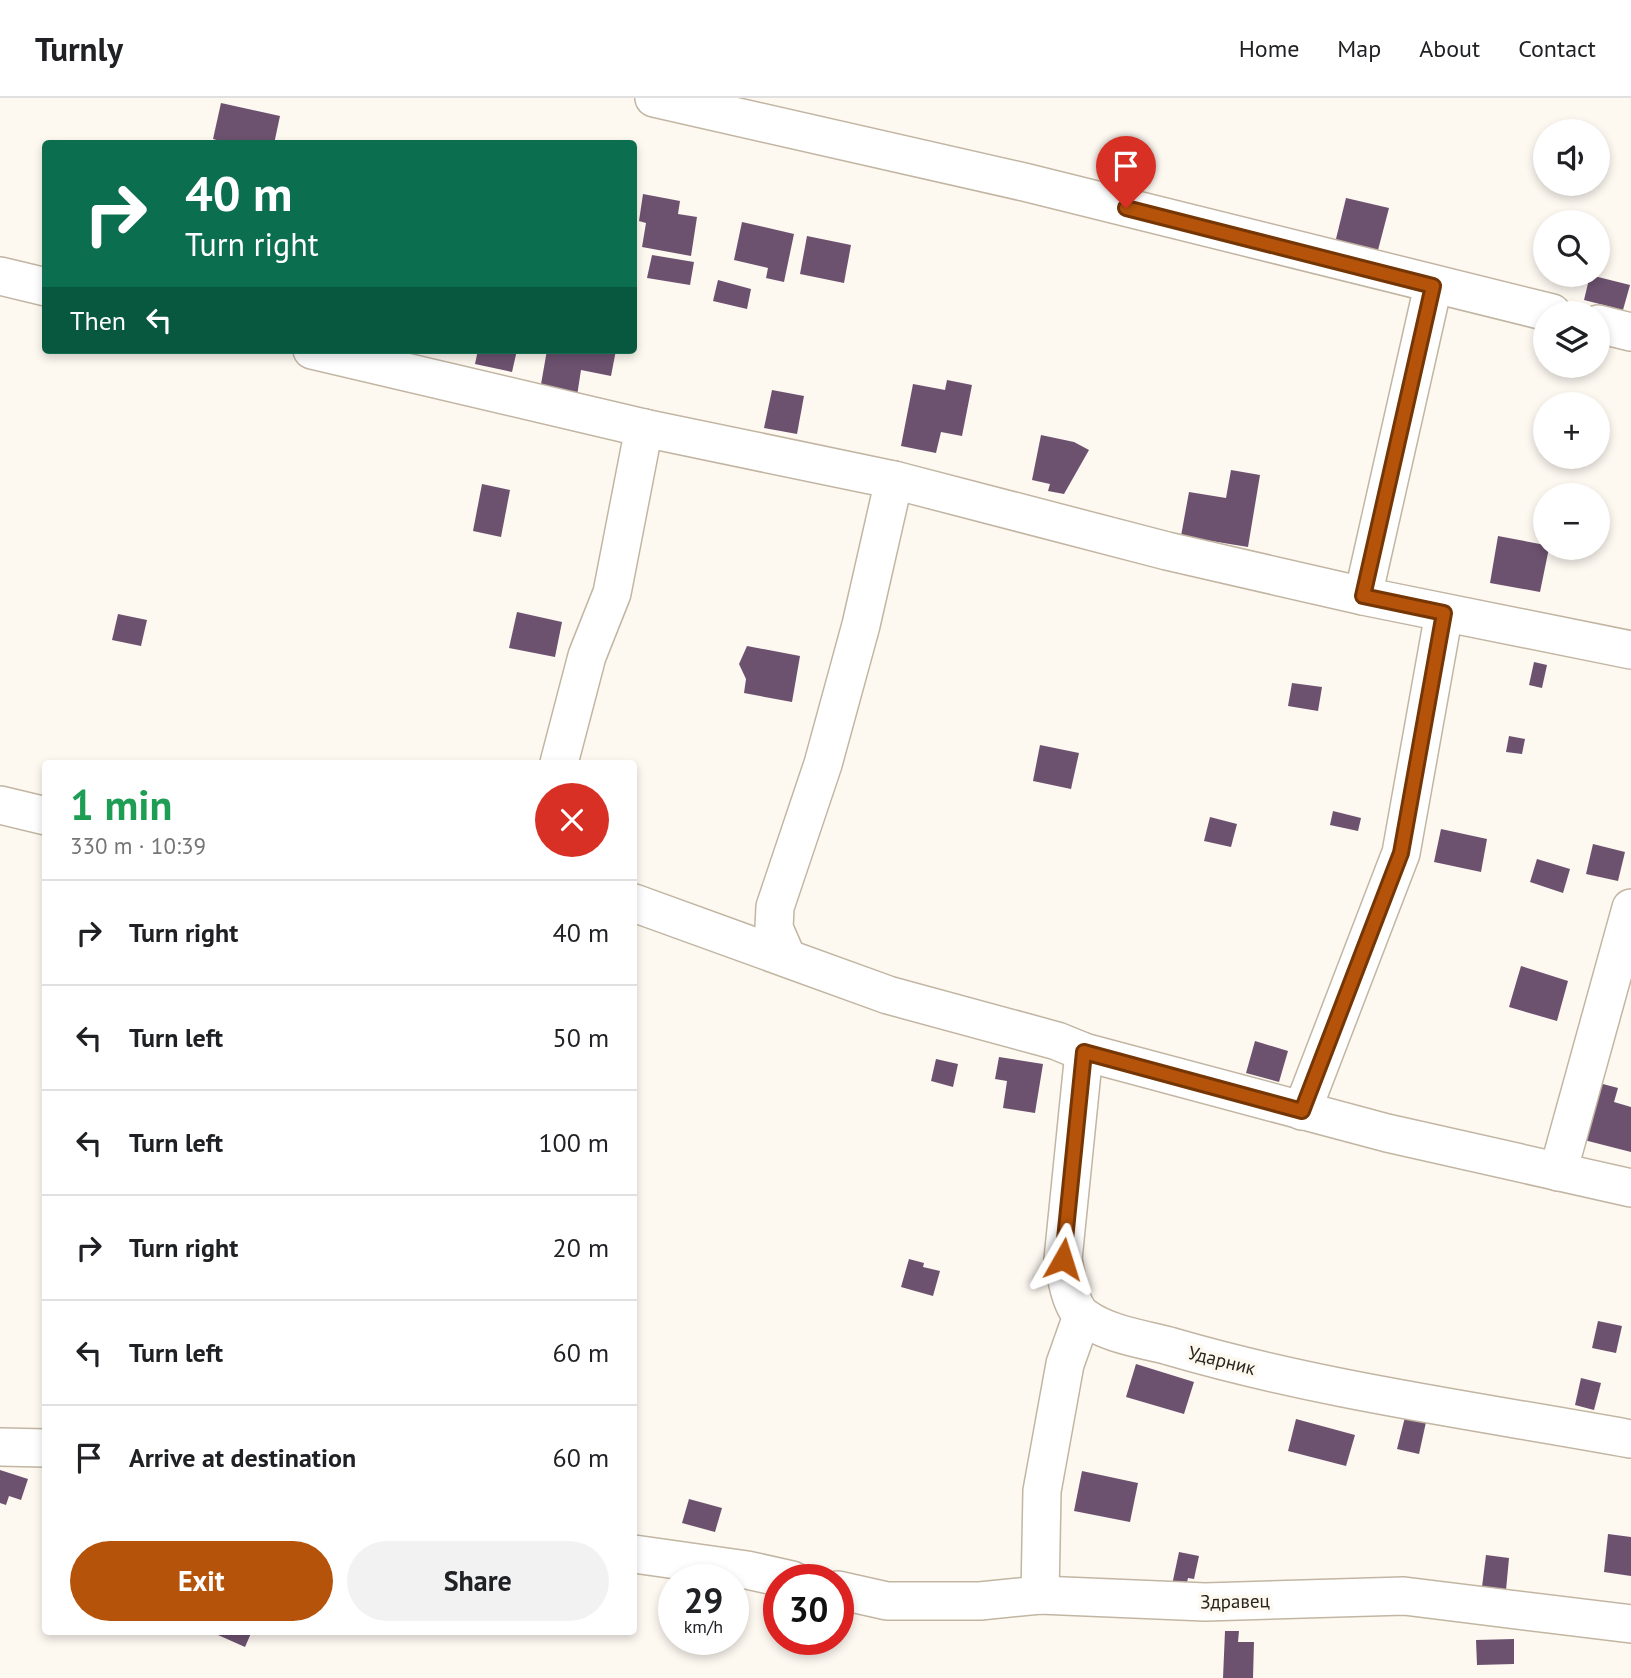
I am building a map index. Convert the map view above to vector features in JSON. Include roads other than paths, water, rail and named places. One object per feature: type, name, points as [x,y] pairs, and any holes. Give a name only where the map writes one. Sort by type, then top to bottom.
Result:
[{"type":"street","points":[[654,98],[1024,183],[1533,309]]},
{"type":"street","points":[[0,276],[42,285]]},
{"type":"street","points":[[1363,596],[1433,286]]},
{"type":"street","points":[[1610,327],[1631,332]]},
{"type":"street","points":[[329,354],[644,428],[894,480],[1167,551],[1363,596],[1631,650]]},
{"type":"street","points":[[560,760],[587,656],[612,593],[644,428]]},
{"type":"street","points":[[787,958],[774,928],[775,907],[823,764],[861,625],[894,480]]},
{"type":"street","points":[[1302,1111],[1401,853],[1444,613]]},
{"type":"street","points":[[0,804],[42,815]]},
{"type":"street","points":[[637,904],[888,995],[1057,1041],[1084,1052],[1302,1111],[1631,1188]]},
{"type":"street","points":[[1558,1172],[1631,908]]},
{"type":"street","points":[[1040,1595],[1042,1491],[1065,1364],[1082,1316],[1069,1292],[1063,1259],[1084,1052]]},
{"type":"street","name":"Ударник","points":[[1082,1316],[1102,1327],[1221,1362],[1353,1389],[1631,1439]]},
{"type":"street","points":[[0,1447],[42,1448]]},
{"type":"street","points":[[637,1554],[763,1574]]},
{"type":"street","name":"Здравец","points":[[854,1594],[887,1601],[980,1601],[1040,1595],[1205,1602],[1404,1596],[1631,1624]]}]
